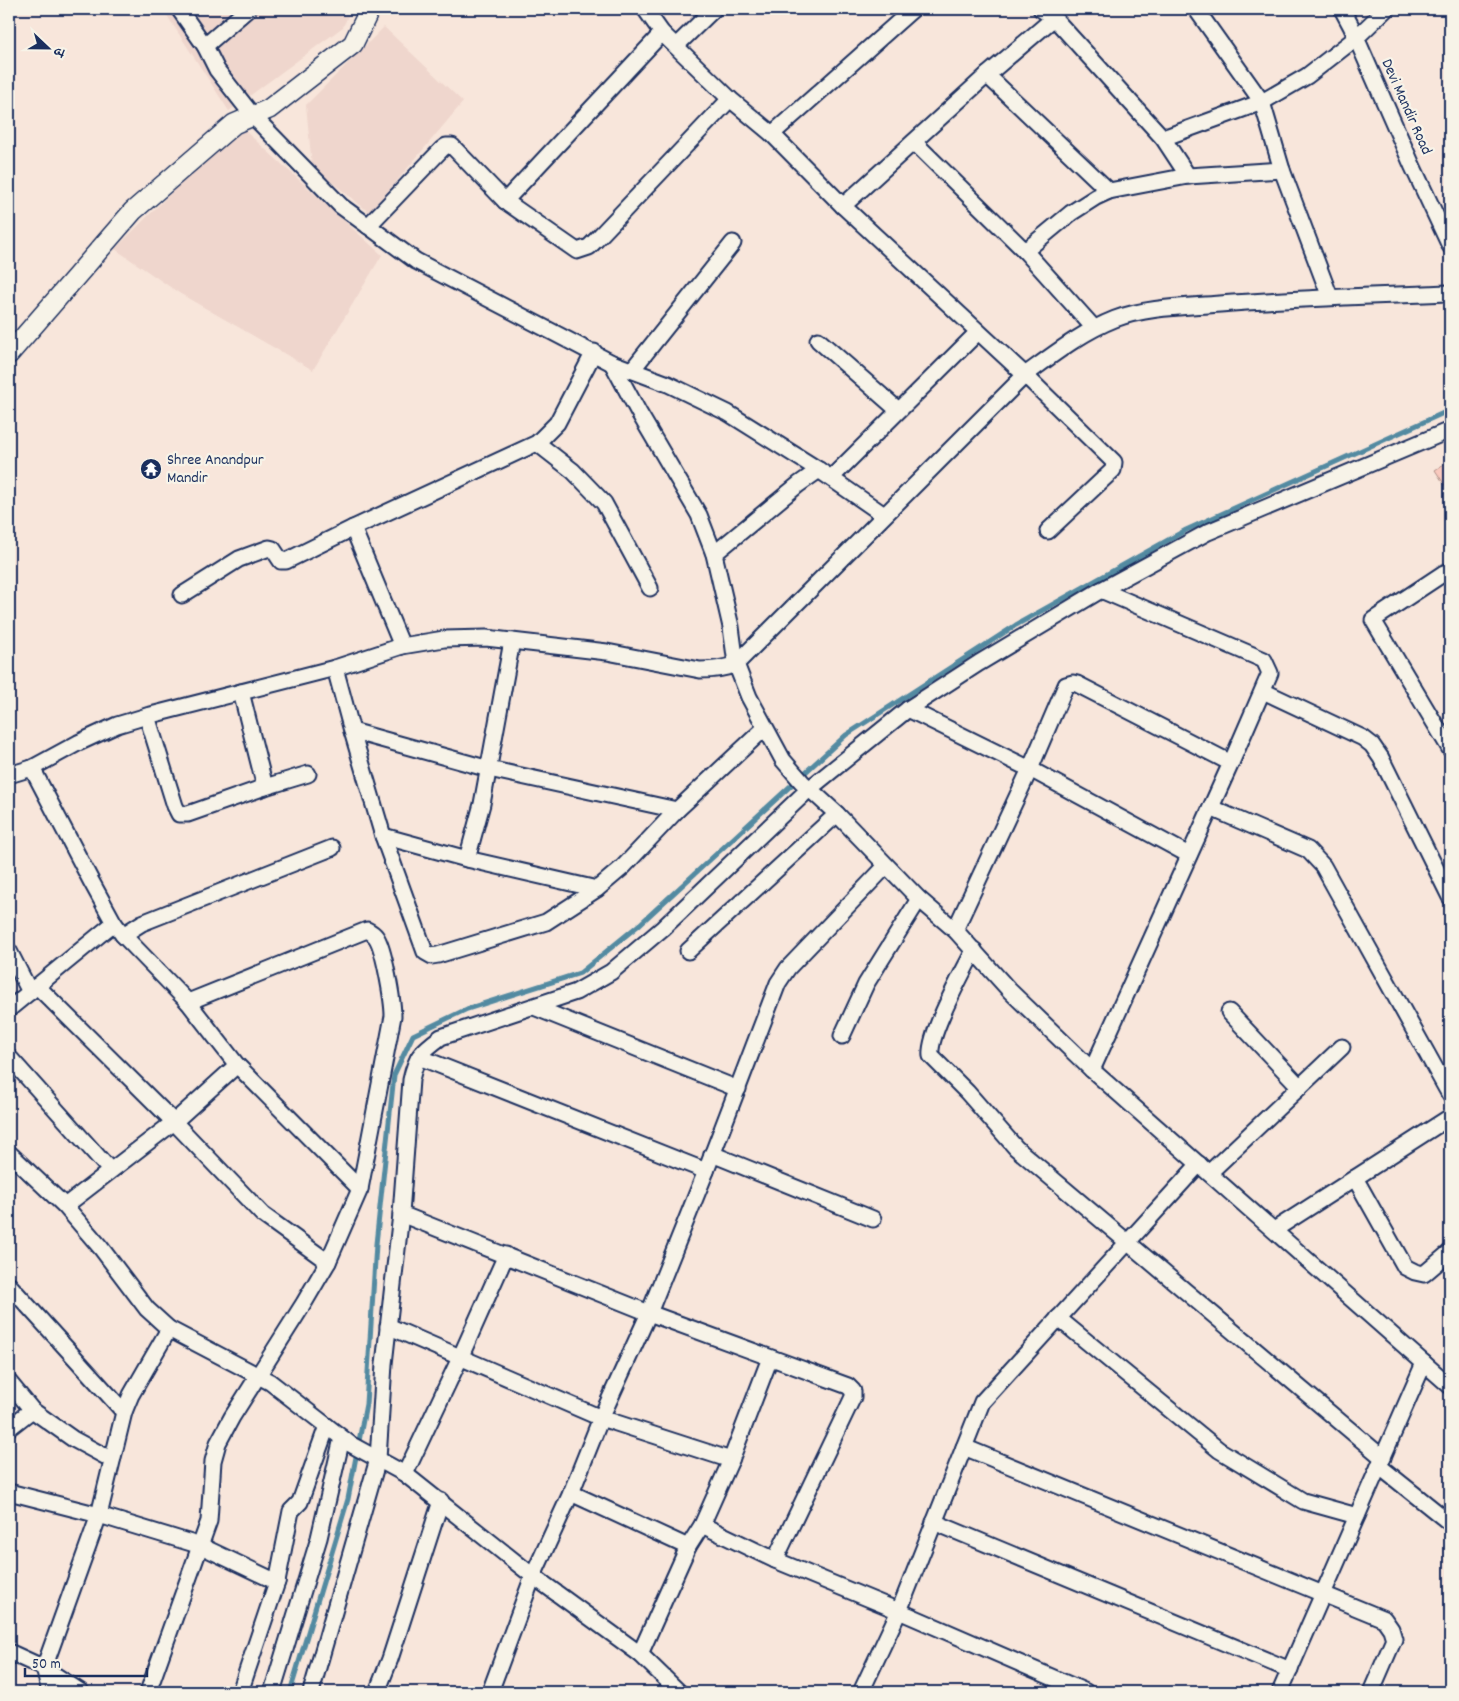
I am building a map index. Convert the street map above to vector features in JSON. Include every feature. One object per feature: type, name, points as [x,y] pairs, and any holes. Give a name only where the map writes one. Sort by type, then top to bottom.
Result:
[{"type":"street","points":[[179,9],[204,46],[217,70],[253,116],[341,206],[416,261],[612,363],[668,384],[728,414],[825,474],[884,515]]},
{"type":"street","points":[[204,46],[248,9]]},
{"type":"street","points":[[9,354],[133,211],[234,124],[269,108],[353,44],[370,9]]},
{"type":"street","points":[[645,9],[662,33],[730,100],[772,134],[843,206],[1025,374],[1115,463],[1113,470],[1048,530]]},
{"type":"street","points":[[676,46],[714,9]]},
{"type":"street","points":[[772,134],[913,9]]},
{"type":"street","points":[[1041,9],[1054,18],[1163,138],[1188,176]]},
{"type":"street","points":[[1196,9],[1262,102],[1282,170],[1330,297]]},
{"type":"street","name":"Devi Mandir Road","points":[[1342,9],[1450,246]]},
{"type":"street","points":[[1163,138],[1262,102],[1307,76],[1356,38],[1386,9]]},
{"type":"street","points":[[843,206],[987,75],[1054,18]]},
{"type":"street","points":[[505,201],[662,33]]},
{"type":"street","points":[[987,75],[1109,191]]},
{"type":"street","points":[[368,226],[442,149],[446,146],[452,146],[505,201],[577,251],[583,250],[596,240],[730,100]]},
{"type":"street","points":[[914,142],[1024,251],[1094,328]]},
{"type":"street","points":[[1024,251],[1071,213],[1109,191],[1188,176],[1282,170]]},
{"type":"street","points":[[632,370],[733,243]]},
{"type":"street","points":[[9,775],[32,768],[78,743],[116,726],[147,716],[335,668],[402,646],[444,639],[486,638],[607,652],[700,670],[714,670],[736,664],[1025,374],[1094,328],[1115,319],[1142,312],[1188,306],[1330,297],[1450,293]]},
{"type":"street","points":[[714,554],[799,484],[825,474],[898,410],[978,332]]},
{"type":"street","points":[[818,340],[898,410]]},
{"type":"street","points":[[182,595],[239,559],[271,548],[281,560],[286,561],[538,443],[557,423],[594,352]]},
{"type":"street","points":[[612,363],[699,515],[714,554],[731,627],[736,664],[764,728],[783,760],[805,785],[837,814],[919,899],[955,930],[1010,991],[1092,1070],[1450,1386]]},
{"type":"street","points":[[311,1692],[373,1456],[401,1214],[411,1080],[414,1064],[419,1056],[441,1037],[576,992],[611,972],[704,890],[805,785],[908,709],[979,663],[1101,590],[1208,532],[1450,430]]},
{"type":"street","points":[[538,443],[573,472],[604,503],[650,588]]},
{"type":"street","points":[[353,528],[402,646]]},
{"type":"street","points":[[1450,571],[1444,573],[1373,620],[1450,749]]},
{"type":"street","points":[[1092,1070],[1270,673],[1264,660],[1101,590]]},
{"type":"street","points":[[466,859],[482,804],[512,641]]},
{"type":"street","points":[[335,668],[383,836],[425,952],[432,956],[546,922],[597,889],[623,867],[676,810],[764,728]]},
{"type":"street","points":[[955,930],[1030,769],[1062,690],[1066,685],[1077,684],[1231,763]]},
{"type":"street","points":[[1263,691],[1362,738],[1372,745],[1381,758],[1450,897]]},
{"type":"street","points":[[241,692],[265,787]]},
{"type":"street","points":[[908,709],[1030,769],[1190,855]]},
{"type":"street","points":[[147,716],[179,814],[188,814],[308,774]]},
{"type":"street","points":[[352,731],[489,769],[676,810]]},
{"type":"street","points":[[32,768],[119,929],[188,1002],[237,1065],[360,1189]]},
{"type":"street","points":[[1211,808],[1308,850],[1323,866],[1450,1095]]},
{"type":"street","points":[[688,951],[837,814]]},
{"type":"street","points":[[383,836],[466,859],[597,889]]},
{"type":"street","points":[[9,1009],[119,929],[142,923],[332,848]]},
{"type":"street","points":[[490,1692],[533,1576],[571,1493],[601,1418],[649,1313],[778,983],[788,968],[886,866]]},
{"type":"street","points":[[842,1036],[855,1004],[866,984],[919,899]]},
{"type":"street","points":[[148,1692],[201,1546],[211,1511],[213,1460],[218,1443],[232,1417],[259,1377],[328,1262],[360,1189],[393,1016],[393,1002],[379,942],[367,930],[360,931],[188,1002]]},
{"type":"street","points":[[974,950],[935,1030],[930,1049],[931,1056],[967,1092],[1016,1148],[1128,1242],[1450,1523]]},
{"type":"street","points":[[9,951],[34,989],[174,1122],[263,1215],[328,1262]]},
{"type":"street","points":[[534,1007],[738,1089]]},
{"type":"street","points":[[1229,1012],[1300,1087]]},
{"type":"street","points":[[861,1692],[899,1610],[982,1402],[1128,1242],[1204,1169],[1300,1087],[1342,1047]]},
{"type":"street","points":[[419,1056],[706,1171]]},
{"type":"street","points":[[9,1057],[110,1170]]},
{"type":"street","points":[[65,1206],[174,1122],[237,1065]]},
{"type":"street","points":[[1274,1230],[1450,1117]]},
{"type":"street","points":[[9,1153],[65,1206],[101,1248],[147,1309],[170,1328],[282,1390],[346,1441],[405,1474],[533,1576],[640,1654],[679,1692]]},
{"type":"street","points":[[712,1154],[873,1219]]},
{"type":"street","points":[[1355,1178],[1405,1267],[1424,1274],[1450,1252]]},
{"type":"street","points":[[401,1214],[649,1313],[848,1386],[853,1391],[853,1397],[775,1560]]},
{"type":"street","points":[[405,1474],[506,1255]]},
{"type":"street","points":[[9,1285],[124,1412]]},
{"type":"street","points":[[1058,1318],[1219,1450],[1303,1501],[1357,1516]]},
{"type":"street","points":[[388,1326],[601,1418],[731,1460]]},
{"type":"street","points":[[50,1692],[44,1668],[99,1515],[124,1412],[134,1389],[170,1328]]},
{"type":"street","points":[[640,1654],[688,1547],[702,1524],[731,1460],[770,1358]]},
{"type":"street","points":[[1280,1692],[1424,1363]]},
{"type":"street","points":[[9,1382],[32,1410],[73,1439],[112,1460]]},
{"type":"street","points":[[9,1428],[32,1410]]},
{"type":"street","points":[[240,1692],[277,1582],[291,1511],[300,1502],[326,1426]]},
{"type":"street","points":[[272,1692],[320,1538],[346,1441]]},
{"type":"street","points":[[964,1447],[1384,1620],[1391,1629],[1394,1639],[1371,1692]]},
{"type":"street","points":[[9,1492],[99,1515],[201,1546],[277,1582]]},
{"type":"street","points":[[571,1493],[688,1547]]},
{"type":"street","points":[[377,1692],[390,1659],[441,1501]]},
{"type":"street","points":[[934,1522],[1290,1670]]},
{"type":"street","points":[[702,1524],[775,1560],[899,1610],[1062,1688],[1086,1692]]},
{"type":"street","points":[[9,1652],[44,1668],[81,1692]]},
{"type":"shaded area","points":[[156,9],[351,9],[343,27],[229,111],[166,14]]},
{"type":"shaded area","points":[[384,27],[463,102],[370,213],[312,166],[306,105]]},
{"type":"shaded area","points":[[244,130],[382,255],[313,370],[179,293],[115,249],[189,175]]},
{"type":"building","points":[[1450,460],[1450,493],[1435,470]]},
{"type":"waterway","points":[[290,1692],[348,1499],[366,1404],[376,1244],[394,1075],[413,1035],[467,1009],[580,973],[640,924],[846,735],[1016,625],[1186,530],[1450,410]]},
{"type":"place","name":"Shree Anandpur Mandir","points":[[151,469]]}]
